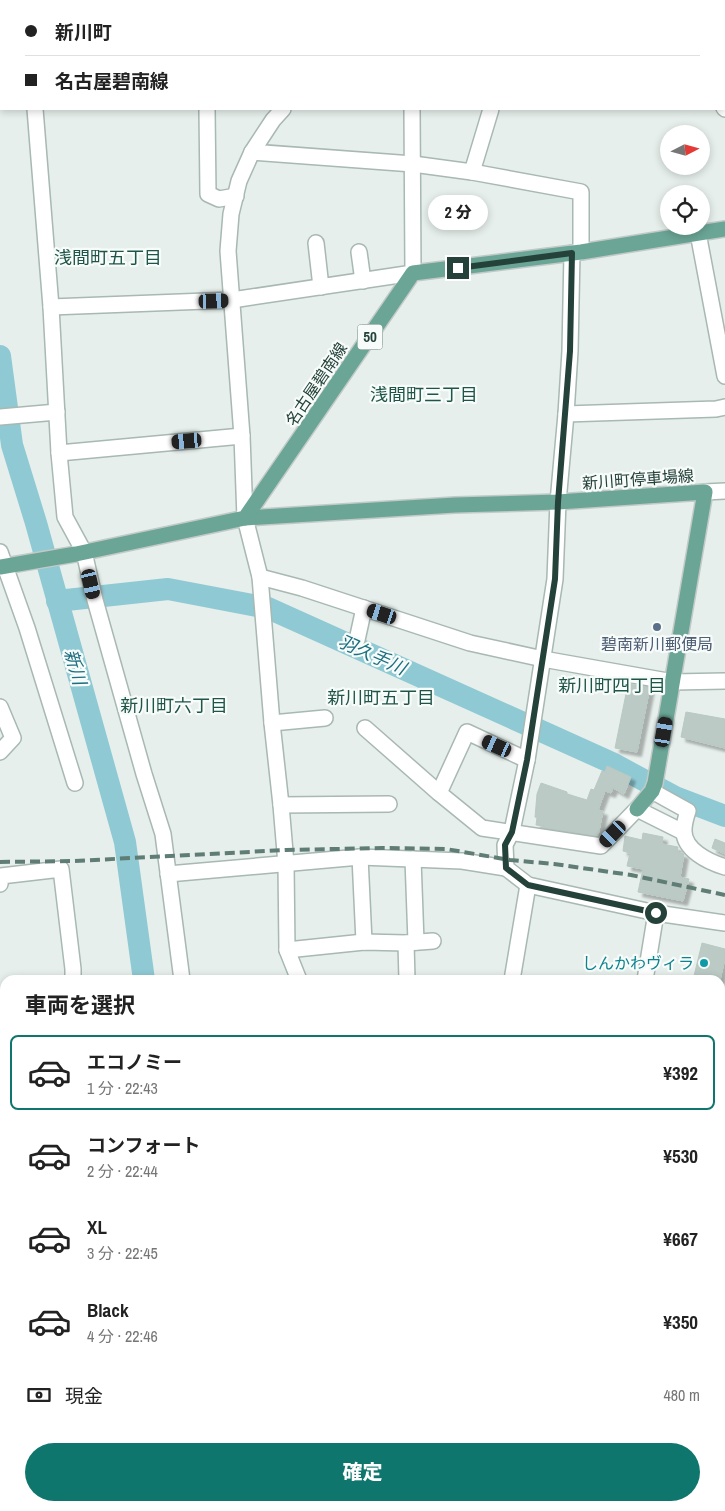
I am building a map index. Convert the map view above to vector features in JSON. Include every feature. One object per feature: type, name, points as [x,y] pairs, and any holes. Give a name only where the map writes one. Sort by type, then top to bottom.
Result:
[{"type":"main road","points":[[710,232],[725,229]]},
{"type":"main road","points":[[413,273],[691,235]]},
{"type":"main road","name":"名古屋碧南線","points":[[245,518],[413,273]]},
{"type":"main road","name":"新川町停車場線","points":[[245,518],[455,505],[558,502],[705,492],[655,783],[652,791],[637,809]]},
{"type":"main road","points":[[5,566],[80,553],[245,518]]},
{"type":"street","points":[[35,110],[65,517],[80,553],[95,600],[144,774],[163,834],[181,975]]},
{"type":"street","points":[[208,110],[208,194],[219,199],[236,196]]},
{"type":"street","points":[[282,110],[273,120],[252,152],[239,181],[231,214],[228,250],[242,436],[245,518],[260,578],[272,723],[282,806],[286,864],[287,950],[297,975]]},
{"type":"street","points":[[51,307],[232,300],[413,273],[412,110]]},
{"type":"street","points":[[472,172],[491,110]]},
{"type":"street","points":[[252,152],[413,164],[472,172],[581,192],[558,502],[555,579],[527,760],[512,832],[505,845],[506,868]]},
{"type":"street","points":[[698,235],[723,356],[725,376]]},
{"type":"street","points":[[316,243],[321,287]]},
{"type":"street","points":[[359,252],[363,281]]},
{"type":"street","points":[[566,414],[716,409],[725,407]]},
{"type":"street","points":[[0,417],[56,412]]},
{"type":"street","points":[[59,453],[242,436]]},
{"type":"street","points":[[705,492],[725,491]]},
{"type":"street","points":[[0,552],[27,628],[75,783]]},
{"type":"street","points":[[260,578],[302,588],[470,643],[543,659],[673,682],[725,681]]},
{"type":"street","points":[[357,640],[364,608]]},
{"type":"street","points":[[0,707],[13,738],[0,752]]},
{"type":"street","points":[[272,723],[325,718]]},
{"type":"street","points":[[365,728],[482,828],[601,846],[637,809],[683,832]]},
{"type":"street","points":[[439,793],[467,732],[527,760]]},
{"type":"street","points":[[652,791],[688,811],[683,832],[689,846],[708,861],[725,867]]},
{"type":"street","points":[[282,806],[389,804]]},
{"type":"street","points":[[168,874],[360,857],[462,861],[506,868],[528,885],[656,913],[725,923]]},
{"type":"street","points":[[360,857],[364,942]]},
{"type":"street","points":[[408,975],[411,942],[413,859]]},
{"type":"street","points":[[0,884],[0,876],[61,869],[73,975]]},
{"type":"street","points":[[513,975],[528,885]]},
{"type":"street","points":[[646,975],[656,913]]},
{"type":"street","points":[[287,950],[364,942],[433,941]]},
{"type":"building","points":[[628,684],[650,687],[637,752],[615,748]]},
{"type":"building","points":[[686,712],[725,719],[725,748],[681,737]]},
{"type":"building","points":[[607,766],[631,777],[624,794],[613,788],[611,793],[605,791],[598,810],[603,811],[598,836],[543,828],[544,826],[536,825],[537,794],[541,783],[587,800],[591,789],[594,790],[602,771],[605,772]]},
{"type":"building","points":[[643,833],[663,837],[662,844],[678,847],[677,852],[684,854],[680,877],[689,879],[683,901],[638,892],[643,869],[627,866],[630,853],[623,851],[625,836],[642,840]]},
{"type":"building","points":[[715,839],[725,843],[725,854],[712,848]]},
{"type":"building","points":[[702,943],[725,949],[721,975],[694,975]]},
{"type":"waterway","name":"新川","points":[[0,356],[12,445],[36,523],[125,842],[143,975]]},
{"type":"waterway","name":"羽久手川","points":[[57,601],[168,589],[268,608],[612,763],[675,797],[725,816]]},
{"type":"railway","points":[[0,862],[74,861],[286,850],[446,849],[510,860],[631,875],[725,895]]},
{"type":"place","name":"碧南新川郵便局","points":[[657,627]]},
{"type":"place","name":"しんかわヴィラ","points":[[704,963]]},
{"type":"district","name":"浅間町五丁目","points":[[108,258]]},
{"type":"district","name":"浅間町三丁目","points":[[424,395]]},
{"type":"district","name":"新川町四丁目","points":[[612,686]]},
{"type":"district","name":"新川町五丁目","points":[[381,698]]},
{"type":"district","name":"新川町六丁目","points":[[174,706]]},
{"type":"route","points":[[458,268],[572,253],[570,351],[558,502],[555,579],[527,760],[512,832],[505,845],[506,868],[528,885],[656,913]]}]
